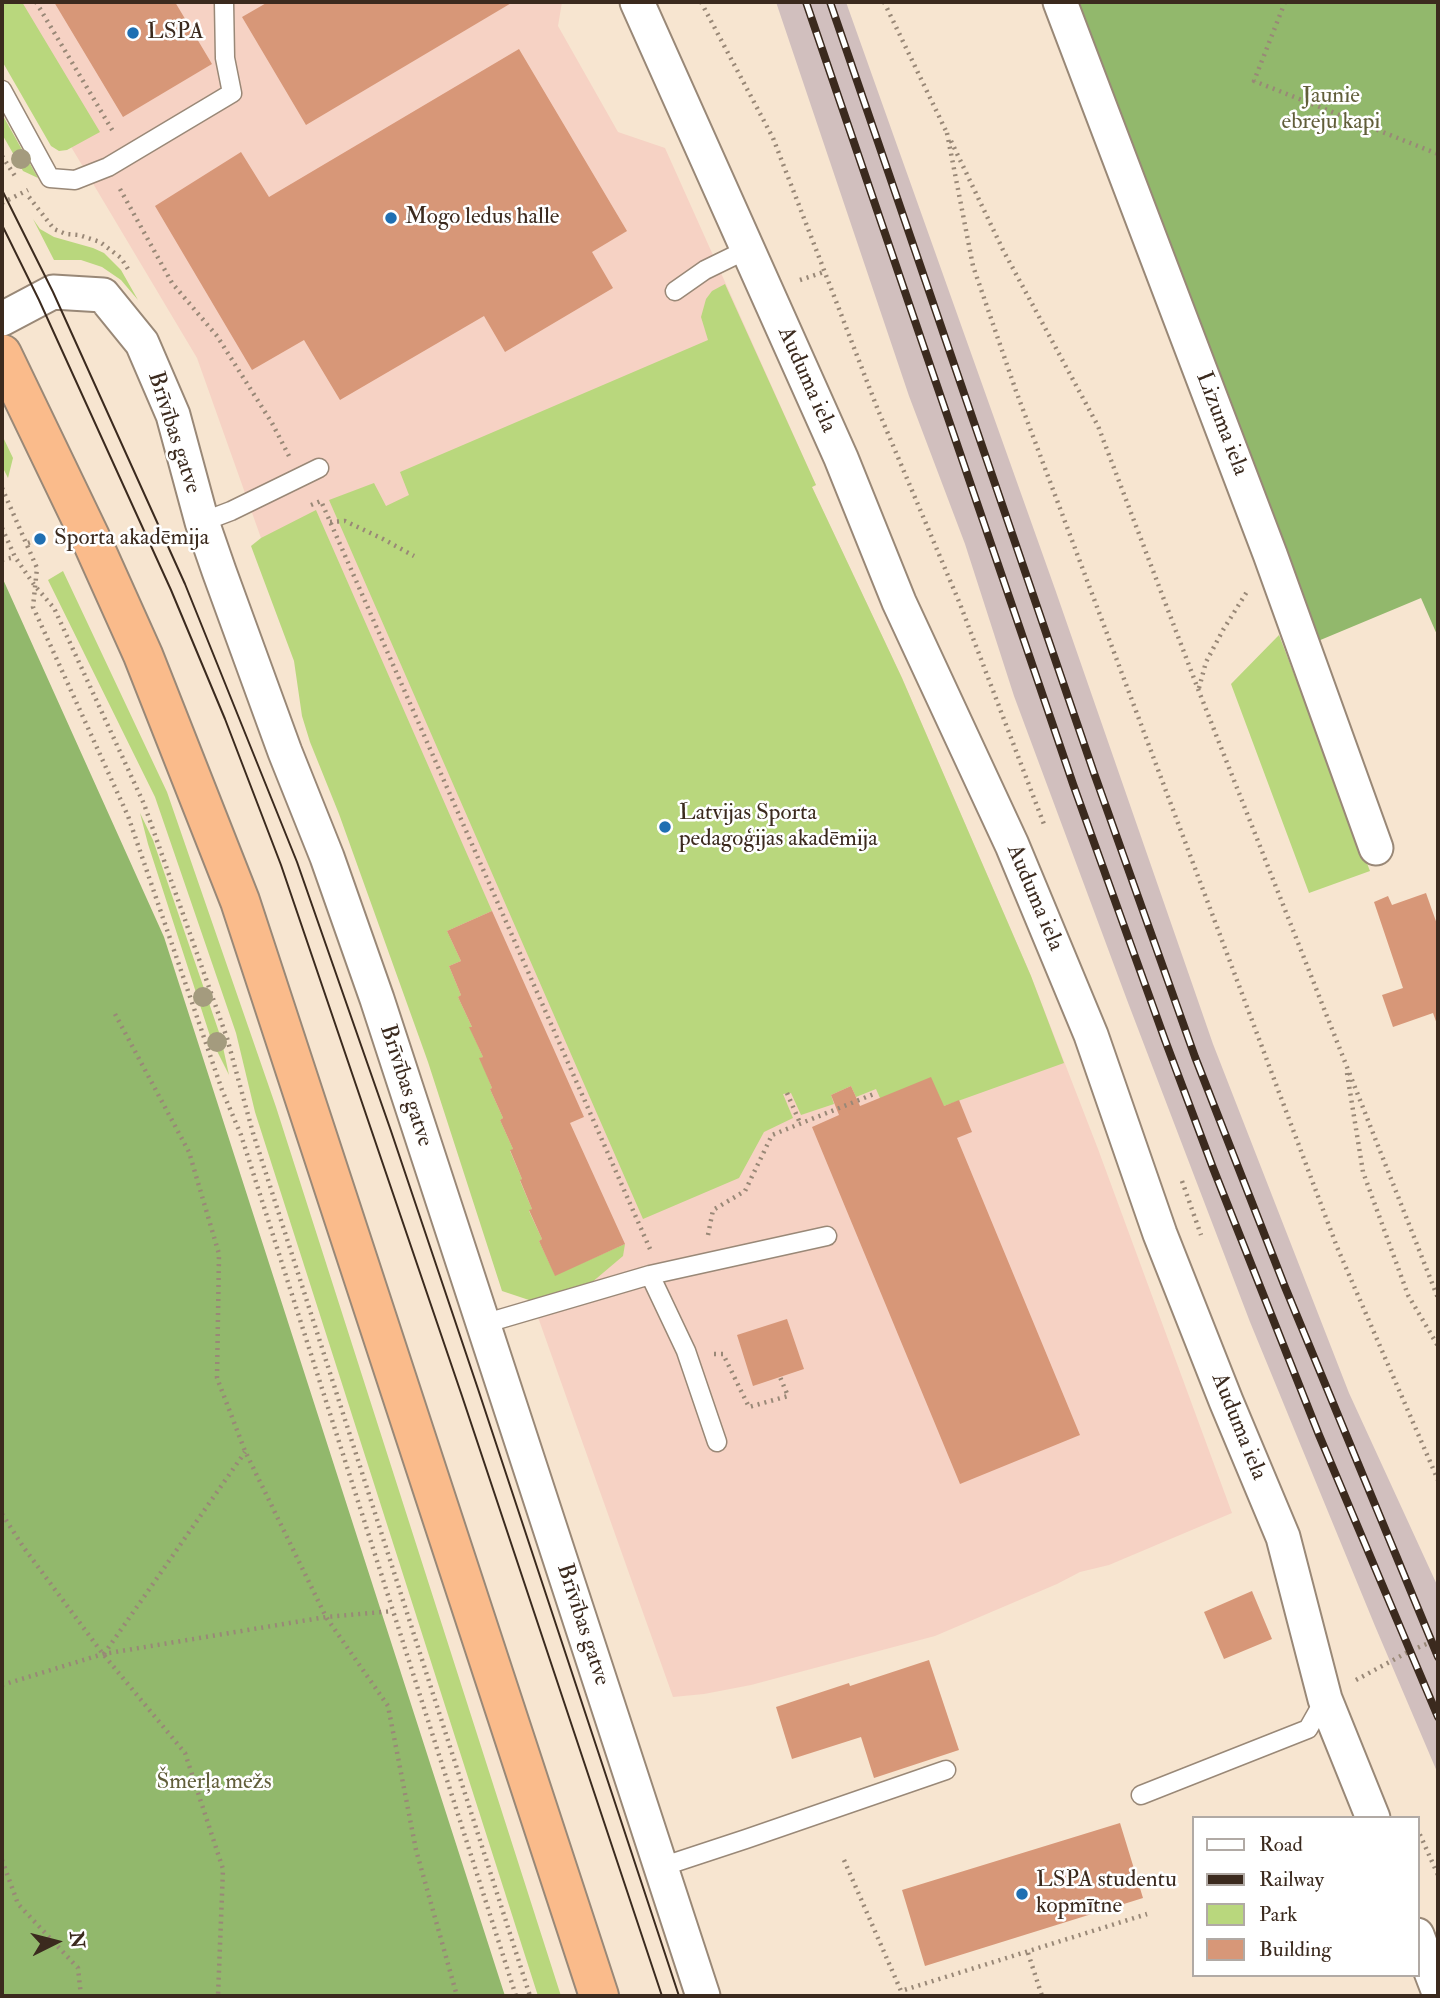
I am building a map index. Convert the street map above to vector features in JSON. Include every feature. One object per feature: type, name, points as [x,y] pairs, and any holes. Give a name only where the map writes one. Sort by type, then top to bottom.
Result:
[{"type":"highway","points":[[2,354],[143,655],[240,901],[599,1996]]},
{"type":"street","name":"Auduma iela","points":[[636,2],[841,458],[898,602],[1012,845],[1091,1035],[1160,1234],[1283,1537],[1338,1691],[1372,1816]]},
{"type":"street","name":"Lizuma iela","points":[[1060,2],[1270,554],[1376,848]]},
{"type":"street","name":"Brīvības gatve","points":[[2,318],[53,292],[103,295],[142,343],[173,415],[202,522],[281,740],[337,883],[377,999],[703,1996]]},
{"type":"street","points":[[1419,1940],[1438,1990]]},
{"type":"lane","points":[[2,90],[51,177],[75,180],[108,167],[232,93],[225,58],[224,2]]},
{"type":"lane","points":[[675,291],[705,270],[747,250]]},
{"type":"lane","points":[[202,522],[231,511],[319,468]]},
{"type":"lane","points":[[483,1324],[655,1274],[827,1236]]},
{"type":"lane","points":[[655,1274],[717,1442]]},
{"type":"lane","points":[[1141,1795],[1308,1729],[1338,1691]]},
{"type":"lane","points":[[661,1867],[946,1770]]},
{"type":"path","points":[[36,2],[127,156]]},
{"type":"path","points":[[884,2],[1003,250],[1098,426],[1198,690],[1438,1298]]},
{"type":"path","points":[[1285,2],[1254,81],[1438,153]]},
{"type":"path","points":[[947,133],[973,266],[1016,391],[1337,1247],[1438,1479]]},
{"type":"path","points":[[108,167],[172,283],[218,336],[301,477]]},
{"type":"path","points":[[2,488],[37,568],[33,607],[128,816],[222,1090],[241,1135],[516,1996]]},
{"type":"path","points":[[309,506],[321,501],[655,1274]]},
{"type":"path","points":[[330,522],[345,521],[414,556]]},
{"type":"path","points":[[2,528],[15,557],[54,608],[145,804],[227,1038],[258,1146],[530,1996]]},
{"type":"path","points":[[27,543],[40,539]]},
{"type":"path","points":[[1198,690],[1206,662],[1217,641],[1270,554]]},
{"type":"path","points":[[2,560],[15,557]]},
{"type":"path","points":[[115,1014],[190,1152],[219,1254],[217,1378],[246,1451],[326,1617],[388,1706],[416,1850],[457,1996]]},
{"type":"path","points":[[1345,1062],[1363,1172],[1408,1296],[1438,1346]]},
{"type":"path","points":[[787,1093],[800,1124]]},
{"type":"path","points":[[703,1264],[713,1210],[745,1191],[772,1135],[874,1094]]},
{"type":"path","points":[[685,1351],[723,1354],[750,1407],[788,1396],[780,1377]]},
{"type":"path","points":[[103,1654],[246,1451]]},
{"type":"path","points":[[2,1514],[103,1654],[185,1753],[223,1869],[218,1996]]},
{"type":"path","points":[[2,1685],[103,1654],[326,1617],[393,1611]]},
{"type":"path","points":[[1338,1691],[1410,1651],[1438,1639]]},
{"type":"path","points":[[1419,1833],[1438,1875]]},
{"type":"path","points":[[2,1860],[18,1904],[78,1968],[81,1996]]},
{"type":"path","points":[[844,1860],[901,1991],[1147,1914]]},
{"type":"path","points":[[1028,1952],[1042,1996]]},
{"type":"shaded area","name":"Latvijas Sporta pedagoģijas akadēmija","points":[[2,2],[562,2],[558,26],[618,132],[665,148],[816,485],[812,487],[902,678],[1031,976],[1098,1149],[1232,1513],[1109,1565],[1080,1572],[935,1636],[751,1685],[673,1697],[197,358],[2,31]]},
{"type":"shaded area","points":[[776,2],[846,2],[1055,589],[1213,1044],[1349,1393],[1438,1587],[1438,1774],[1250,1322],[1127,1000],[1014,696],[965,544],[909,396]]},
{"type":"green space","points":[[2,2],[22,2],[100,132],[67,150],[59,151],[51,146],[2,61]]},
{"type":"green space","name":"Jaunie ebreju kapi","points":[[1079,2],[1438,2],[1438,637],[1421,598],[1318,641]]},
{"type":"green space","points":[[2,114],[38,178],[23,171],[2,134]]},
{"type":"green space","points":[[33,219],[40,229],[54,237],[104,253],[121,270],[138,300],[121,280],[102,267],[81,260],[54,260]]},
{"type":"green space","points":[[725,284],[816,485],[812,487],[902,678],[1031,976],[1064,1063],[944,1106],[880,1098],[876,1089],[856,1097],[851,1086],[831,1095],[834,1104],[801,1115],[791,1093],[783,1094],[793,1118],[764,1132],[739,1178],[643,1219],[329,500],[374,483],[386,506],[409,495],[400,472],[708,340],[701,317],[706,299],[712,291]]},
{"type":"green space","points":[[2,435],[13,458],[8,478],[2,466]]},
{"type":"green space","points":[[316,510],[492,911],[447,931],[461,961],[449,966],[461,995],[458,997],[483,1057],[480,1058],[492,1088],[490,1089],[503,1118],[500,1120],[513,1149],[510,1151],[532,1209],[529,1211],[542,1239],[539,1241],[555,1275],[625,1244],[623,1256],[584,1289],[532,1301],[502,1291],[428,1062],[339,814],[310,742],[302,716],[294,661],[251,546],[261,538]]},
{"type":"green space","points":[[63,571],[167,792],[276,1107],[561,1996],[538,1996],[255,1112],[236,1033],[155,797],[48,580]]},
{"type":"green space","name":"Šmerļa mežs","points":[[2,577],[164,937],[505,1996],[2,1996]]},
{"type":"green space","points":[[1279,635],[1370,871],[1309,893],[1231,684]]},
{"type":"green space","points":[[140,813],[153,840],[221,1038],[229,1075],[211,1039]]},
{"type":"building","name":"LSPA","points":[[54,2],[175,2],[212,64],[123,117]]},
{"type":"building","points":[[268,2],[513,2],[306,125],[242,17]]},
{"type":"building","name":"Mogo ledus halle","points":[[519,49],[627,231],[592,252],[613,288],[505,352],[484,316],[340,400],[304,340],[252,370],[155,206],[241,152],[269,197]]},
{"type":"building","points":[[1426,893],[1438,927],[1438,1027],[1433,1013],[1393,1027],[1382,995],[1403,988],[1374,902],[1388,896],[1392,905]]},
{"type":"building","points":[[492,911],[584,1117],[570,1123],[625,1244],[555,1276],[539,1241],[542,1239],[529,1210],[532,1209],[510,1150],[513,1149],[500,1120],[503,1118],[490,1089],[492,1088],[479,1058],[483,1057],[469,1027],[472,1027],[458,997],[461,995],[449,966],[461,961],[447,931]]},
{"type":"building","points":[[931,1077],[944,1106],[959,1100],[972,1132],[957,1138],[1080,1435],[960,1484],[812,1127],[839,1115],[831,1095],[851,1086],[860,1106]]},
{"type":"building","points":[[787,1319],[804,1369],[753,1386],[737,1335]]},
{"type":"building","points":[[1252,1591],[1272,1639],[1224,1659],[1204,1612]]},
{"type":"building","points":[[929,1660],[959,1750],[874,1778],[861,1737],[792,1759],[776,1707]]},
{"type":"building","name":"LSPA studentu kopmītne","points":[[1120,1823],[1143,1898],[925,1966],[902,1890]]},
{"type":"tram line","points":[[2,190],[53,292],[185,584],[297,862],[478,1389],[679,1996]]},
{"type":"tram line","points":[[2,225],[171,590],[225,719],[281,865],[662,1996]]},
{"type":"railway","points":[[806,2],[1073,784],[1165,1040],[1319,1435],[1438,1717]]},
{"type":"railway","points":[[830,2],[1094,773],[1195,1057],[1285,1287],[1438,1657]]},
{"type":"place","name":"LSPA","points":[[133,33]]},
{"type":"place","name":"Mogo ledus halle","points":[[391,218]]},
{"type":"place","name":"Sporta akadēmija","points":[[40,539]]},
{"type":"place","name":"Latvijas Sporta pedagoģijas akadēmija","points":[[665,827]]},
{"type":"place","name":"LSPA studentu kopmītne","points":[[1022,1894]]}]
